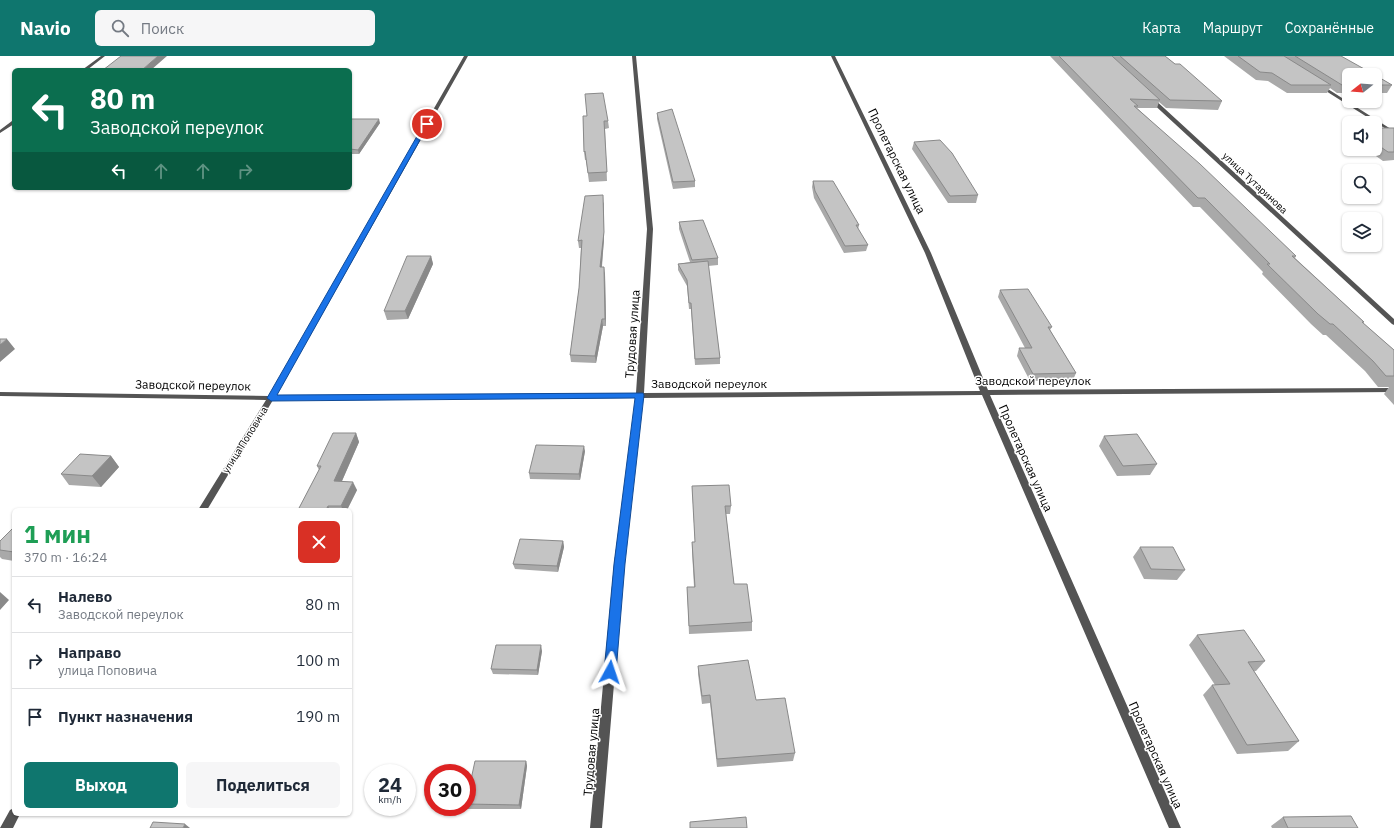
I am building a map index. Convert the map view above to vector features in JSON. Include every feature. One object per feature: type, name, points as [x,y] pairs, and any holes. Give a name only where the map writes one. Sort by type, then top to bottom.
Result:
[{"type":"street","points":[[87,68],[103,56]]},
{"type":"street","name":"улица Поповича","points":[[203,508],[271,398],[466,56]]},
{"type":"street","name":"Трудовая улица","points":[[596,828],[619,564],[640,395],[650,229],[634,56]]},
{"type":"street","name":"Пролетарская улица","points":[[833,56],[928,253],[985,393],[1175,828]]},
{"type":"street","points":[[1313,82],[1394,133]]},
{"type":"street","name":"улица Тутаринова","points":[[1145,93],[1394,323]]},
{"type":"street","points":[[0,132],[12,123]]},
{"type":"street","name":"Заводской переулок","points":[[0,394],[271,398],[1394,390]]},
{"type":"street","points":[[6,828],[13,816]]},
{"type":"building","points":[[121,56],[158,56],[144,68],[106,68]]},
{"type":"building","points":[[1059,56],[1112,56],[1160,100],[1130,99],[1138,106],[1134,106],[1200,164],[1296,256],[1292,256],[1394,350],[1394,376],[1386,376],[1373,361],[1333,324],[1330,324],[1318,314],[1267,264],[1270,264],[1205,198],[1198,198]]},
{"type":"building","points":[[1120,56],[1165,56],[1175,64],[1180,64],[1222,101],[1170,100]]},
{"type":"building","points":[[1238,56],[1284,56],[1331,85],[1291,85],[1272,73],[1260,72]]},
{"type":"building","points":[[1295,56],[1341,56],[1362,68],[1342,68],[1342,85]]},
{"type":"building","points":[[1382,79],[1392,85],[1382,85]]},
{"type":"building","points":[[603,93],[608,121],[604,121],[607,172],[588,173],[585,151],[584,152],[583,116],[587,116],[585,94]]},
{"type":"building","points":[[672,109],[695,181],[673,182],[657,113]]},
{"type":"building","points":[[352,119],[379,119],[358,150],[352,149]]},
{"type":"building","points":[[1382,128],[1394,128],[1394,152],[1388,152],[1382,148]]},
{"type":"building","points":[[940,140],[952,153],[978,195],[950,196],[914,142]]},
{"type":"building","points":[[813,181],[833,181],[859,225],[856,225],[868,245],[845,246],[815,191]]},
{"type":"building","points":[[603,195],[604,232],[600,267],[604,267],[605,319],[602,319],[595,356],[570,355],[579,288],[582,240],[578,241],[585,196]]},
{"type":"building","points":[[703,220],[718,258],[692,260],[679,222]]},
{"type":"building","points":[[407,256],[431,256],[405,311],[384,311]]},
{"type":"building","points":[[708,261],[720,358],[695,359],[691,303],[689,303],[687,280],[678,264]]},
{"type":"building","points":[[1028,289],[1052,327],[1048,327],[1076,373],[1033,374],[1019,348],[1032,348],[1000,290]]},
{"type":"building","points":[[0,339],[7,339],[0,345]]},
{"type":"building","points":[[333,433],[356,433],[334,481],[353,482],[341,506],[328,506],[327,508],[299,508],[321,466],[317,466]]},
{"type":"building","points":[[1137,434],[1157,464],[1123,466],[1104,436]]},
{"type":"building","points":[[536,445],[584,446],[579,474],[529,473]]},
{"type":"building","points":[[80,454],[111,456],[92,476],[61,474]]},
{"type":"building","points":[[729,485],[731,506],[725,506],[734,584],[747,584],[752,622],[689,626],[687,587],[695,587],[692,542],[695,542],[692,486]]},
{"type":"building","points":[[12,529],[12,552],[0,550],[0,541]]},
{"type":"building","points":[[520,539],[563,541],[557,566],[513,564]]},
{"type":"building","points":[[1140,547],[1173,547],[1185,570],[1151,569]]},
{"type":"building","points":[[1244,630],[1265,661],[1248,662],[1299,741],[1247,745],[1212,685],[1230,684],[1197,635]]},
{"type":"building","points":[[496,645],[541,645],[537,670],[491,669]]},
{"type":"building","points":[[748,660],[756,700],[785,698],[795,753],[717,759],[710,695],[702,696],[698,666]]},
{"type":"building","points":[[475,761],[526,761],[519,805],[476,804],[476,764],[474,764]]},
{"type":"building","points":[[1351,816],[1358,828],[1288,828],[1283,817]]},
{"type":"building","points":[[746,817],[747,828],[690,828],[690,822]]},
{"type":"building","points":[[153,822],[185,824],[183,828],[150,828]]},
{"type":"route","points":[[427,124],[271,398],[640,395],[619,564],[610,672]]}]
